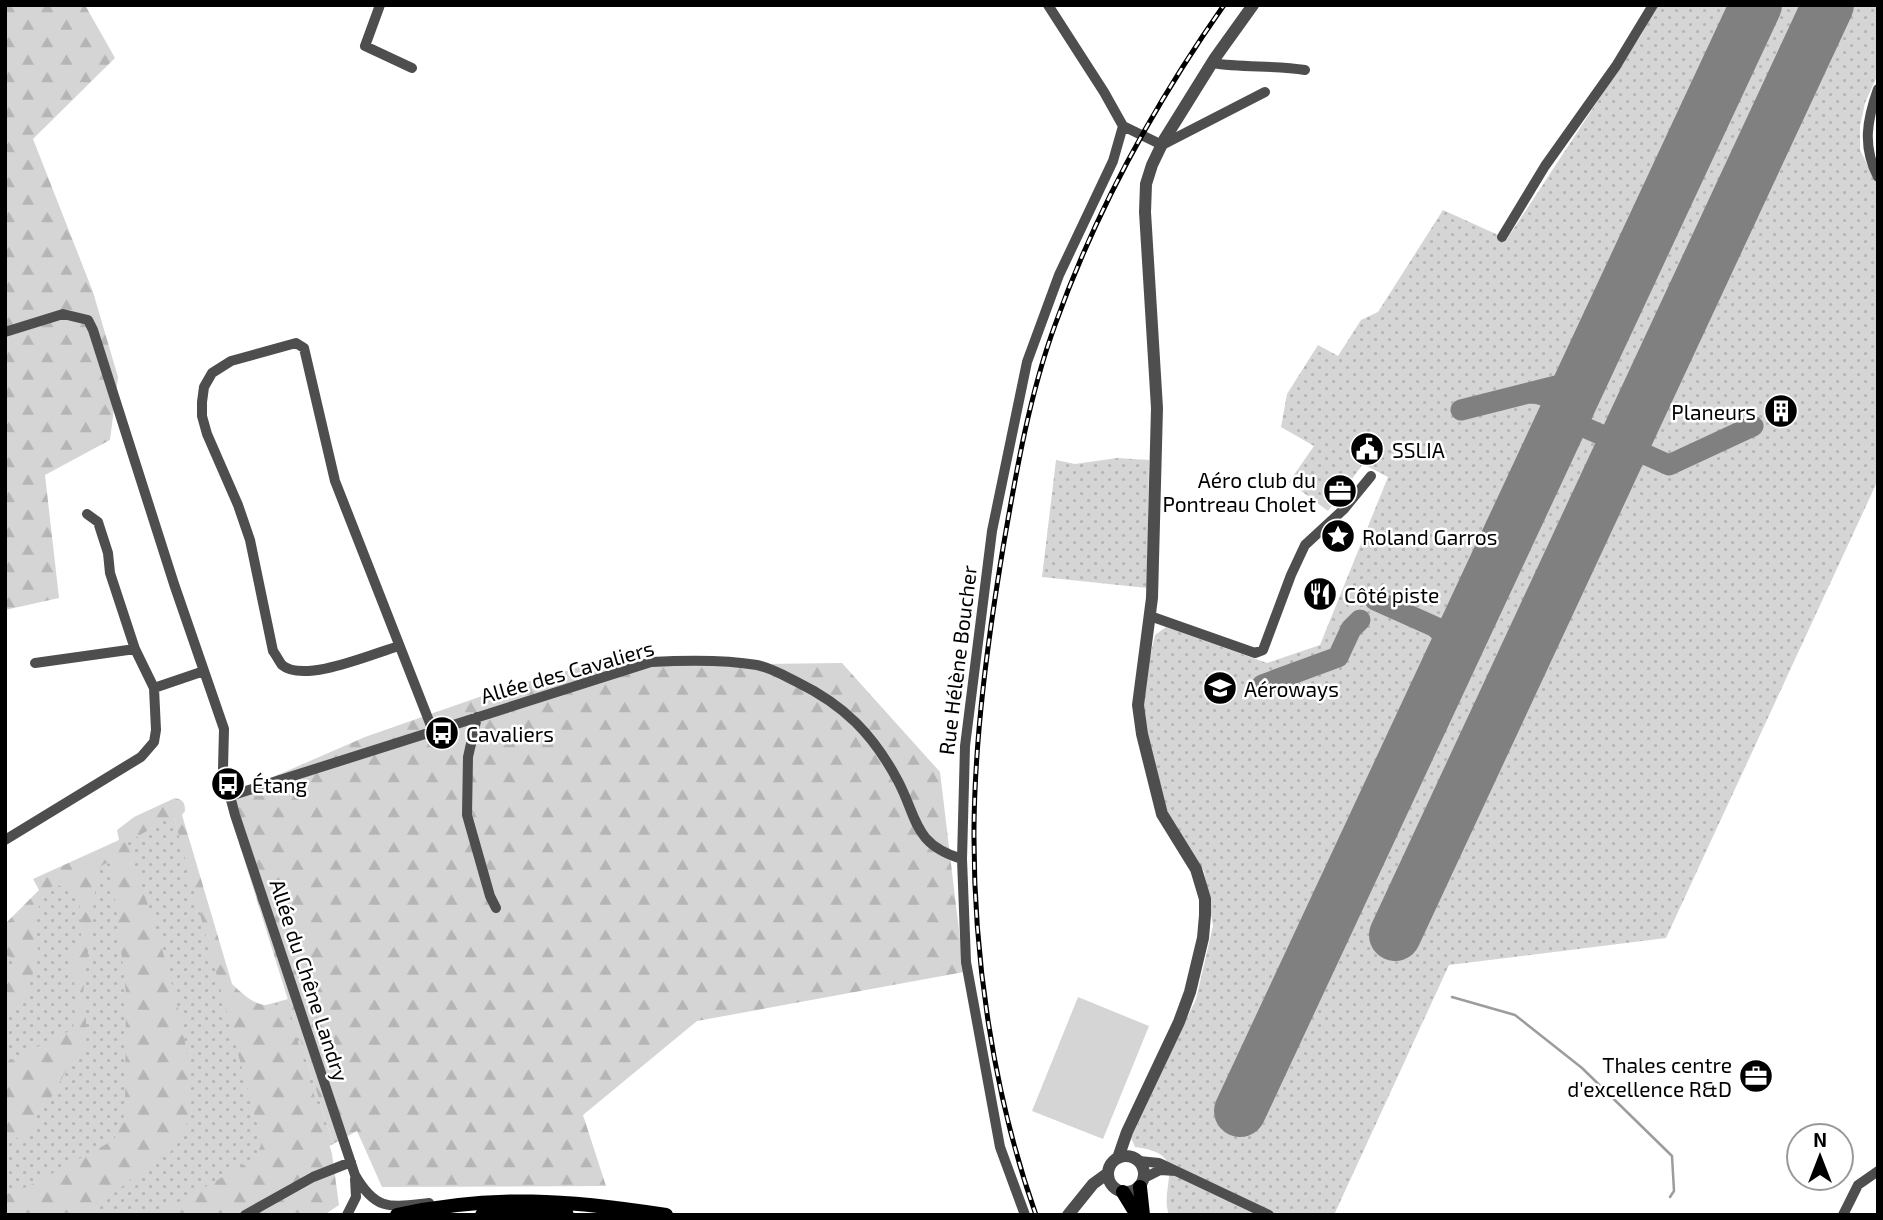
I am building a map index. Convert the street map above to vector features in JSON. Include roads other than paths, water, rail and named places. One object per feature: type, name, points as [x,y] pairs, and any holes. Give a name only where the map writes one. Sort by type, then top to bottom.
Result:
[{"type":"main road","points":[[1142,1182],[1143,1215]]},
{"type":"main road","points":[[1114,1183],[1137,1215]]},
{"type":"main road","points":[[397,1215],[471,1202],[551,1201],[666,1215]]},
{"type":"main road","points":[[482,1215],[567,1215]]},
{"type":"street","points":[[380,5],[365,46],[412,68]]},
{"type":"street","points":[[1048,5],[1124,126],[1162,145]]},
{"type":"street","points":[[1114,1183],[1112,1163],[1118,1158],[1190,992],[1205,915],[1201,882],[1191,859],[1162,814],[1139,721],[1139,685],[1150,616],[1157,408],[1145,212],[1146,184],[1162,145],[1212,64],[1253,5]]},
{"type":"street","points":[[1502,237],[1545,166],[1616,66],[1653,5]]},
{"type":"street","points":[[1212,64],[1239,67],[1282,66],[1305,70]]},
{"type":"street","points":[[1878,89],[1870,112],[1866,143],[1869,158],[1878,177]]},
{"type":"street","points":[[1162,145],[1265,92]]},
{"type":"street","name":"Rue Hélène Boucher","points":[[1025,1215],[1000,1147],[966,962],[962,859],[965,746],[992,531],[1027,362],[1059,275],[1113,161],[1124,126]]},
{"type":"street","name":"Allée du Chêne Landry","points":[[5,332],[63,314],[88,320],[93,330],[224,729],[223,769],[230,796],[355,1175],[356,1198],[347,1215]]},
{"type":"street","points":[[399,646],[319,670],[296,670],[283,666],[273,651],[250,540],[202,416],[204,387],[212,373],[231,361],[296,343],[304,348],[335,481],[433,731]]},
{"type":"street","points":[[1150,616],[1255,653],[1262,650],[1305,545],[1344,509],[1371,475]]},
{"type":"street","points":[[5,840],[148,751],[154,741],[156,730],[153,688],[135,649],[110,573],[108,553],[98,522],[87,514]]},
{"type":"street","points":[[35,663],[135,649]]},
{"type":"street","name":"Allée des Cavaliers","points":[[230,796],[651,662],[719,661],[760,666],[816,691],[840,706],[881,752],[899,783],[919,831],[937,848],[962,859]]},
{"type":"street","points":[[153,688],[204,671]]},
{"type":"street","points":[[477,717],[468,757],[467,816],[490,896],[496,908]]},
{"type":"street","points":[[1125,1139],[1135,1159],[1144,1169],[1142,1182]]},
{"type":"street","points":[[1118,1158],[1165,1164],[1269,1215]]},
{"type":"street","points":[[245,1215],[313,1177],[351,1162]]},
{"type":"street","points":[[1068,1215],[1087,1192],[1096,1188],[1114,1183],[1129,1192],[1160,1170],[1176,1171]]},
{"type":"street","points":[[1843,1215],[1858,1185],[1878,1171]]},
{"type":"street","name":"Allée du Chêne Landry","points":[[355,1175],[371,1199],[381,1204],[399,1206],[450,1200],[471,1202]]},
{"type":"waterway","points":[[1452,997],[1515,1015],[1582,1068],[1672,1156],[1674,1191],[1670,1197]]},
{"type":"railway","points":[[1036,1215],[1021,1169],[997,1073],[988,1024],[977,925],[974,827],[977,757],[997,582],[1024,435],[1046,352],[1071,282],[1129,159],[1174,81],[1224,5]]},
{"type":"place","name":"Planeurs","points":[[1781,411]]},
{"type":"place","name":"SSLIA","points":[[1367,449]]},
{"type":"place","name":"Aéro club du Pontreau Cholet","points":[[1340,491]]},
{"type":"place","name":"Roland Garros","points":[[1338,536]]},
{"type":"place","name":"Côté piste","points":[[1320,594]]},
{"type":"place","name":"Aéroways","points":[[1220,688]]},
{"type":"place","name":"Cavaliers","points":[[442,733]]},
{"type":"place","name":"Étang","points":[[228,784]]},
{"type":"place","name":"Thales centre d'excellence R&D","points":[[1756,1076]]}]
